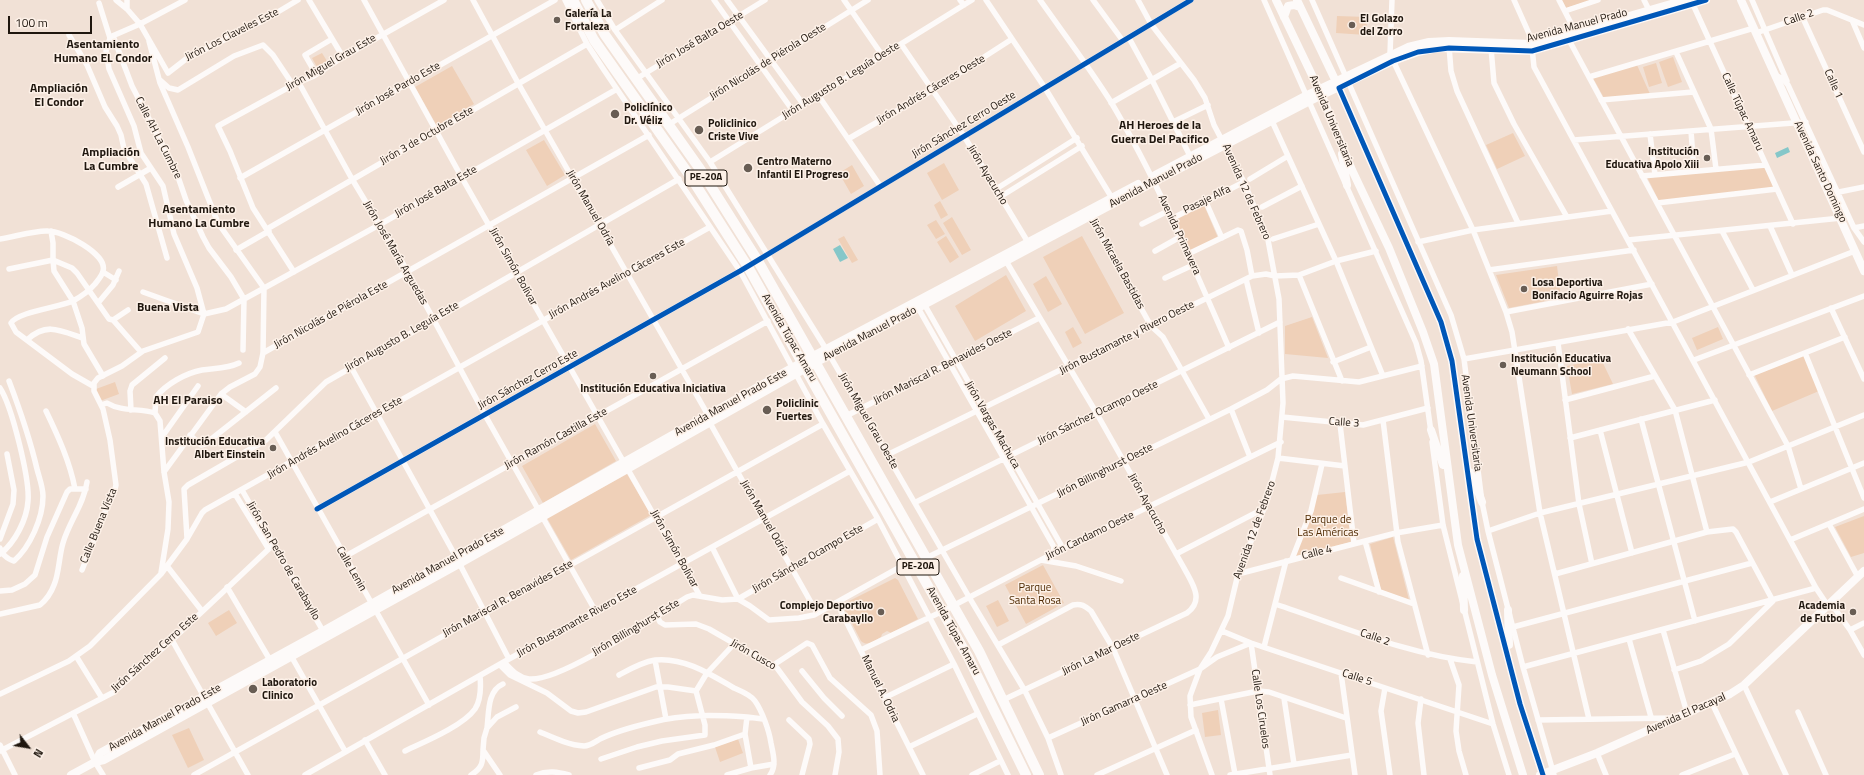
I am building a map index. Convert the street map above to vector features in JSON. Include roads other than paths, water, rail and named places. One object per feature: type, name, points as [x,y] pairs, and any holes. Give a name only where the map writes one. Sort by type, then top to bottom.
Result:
[{"type":"highway","name":"Avenida Túpac Amaru","points":[[573,0],[594,40],[690,176],[744,269],[805,365],[968,657],[1026,775]]},
{"type":"highway","name":"Avenida Túpac Amaru","points":[[586,0],[598,24],[730,215],[758,260],[979,651],[1039,775]]},
{"type":"street","points":[[116,0],[127,9],[140,24],[149,41],[160,80],[218,223],[264,288],[263,353],[260,367],[255,374],[230,387],[222,394],[190,435],[164,472]]},
{"type":"street","points":[[127,0],[127,9]]},
{"type":"street","points":[[0,239],[51,231],[82,243],[102,262],[103,272],[100,278],[89,290],[73,301],[12,320],[11,323],[12,327],[27,340],[72,374],[93,386],[98,378],[122,366],[140,352],[168,341],[198,332],[204,314],[197,288],[174,234],[162,186],[141,153],[134,126],[109,69],[106,51],[112,37],[185,0]]},
{"type":"street","name":"Jirón Los Claveles Este","points":[[149,41],[168,73],[186,59],[266,19],[297,0]]},
{"type":"street","points":[[309,0],[343,57]]},
{"type":"street","name":"Jirón Simón Bolívar","points":[[364,0],[596,416],[656,517],[700,596]]},
{"type":"street","name":"Jirón Miguel Grau Este","points":[[240,178],[230,150],[218,126],[316,74],[343,57],[444,0]]},
{"type":"street","name":"Jirón Manuel Odría","points":[[473,0],[518,83],[682,369],[817,614]]},
{"type":"street","name":"Jirón José Pardo Este","points":[[240,178],[555,0]]},
{"type":"street","name":"Avenida Túpac Amaru","points":[[565,0],[588,44],[617,89],[710,226],[744,269],[768,321],[823,424],[878,519],[954,664],[1008,775]]},
{"type":"street","name":"Jirón Miguel Grau Oeste","points":[[597,0],[614,30],[710,162],[769,254],[828,352],[1025,691],[1048,738],[1061,775]]},
{"type":"street","points":[[614,30],[662,0]]},
{"type":"street","points":[[714,0],[760,67],[793,111]]},
{"type":"street","points":[[727,0],[770,61],[803,104]]},
{"type":"street","name":"Jirón José Balta Oeste","points":[[636,79],[765,0]]},
{"type":"street","points":[[844,0],[882,55]]},
{"type":"street","name":"Jirón Nicolás de Piérola Oeste","points":[[668,125],[868,0]]},
{"type":"street","name":"Jirón Augusto B. Leguía Oeste","points":[[710,162],[901,44],[962,2],[972,0]]},
{"type":"street","points":[[986,0],[1078,138],[1112,198]]},
{"type":"street","name":"Avenida Primavera","points":[[1040,0],[1086,63],[1111,103],[1153,179],[1208,298],[1229,348]]},
{"type":"street","points":[[1093,0],[1123,41]]},
{"type":"street","name":"Avenida 12 de Febrero","points":[[1138,0],[1151,24],[1194,80],[1208,105],[1214,125],[1244,182],[1268,240],[1275,276],[1280,322],[1282,417],[1281,442],[1278,458],[1265,508],[1238,574],[1232,601],[1222,631],[1200,669],[1194,684],[1190,705],[1191,717],[1212,775]]},
{"type":"street","name":"Jirón Sánchez Cerro Oeste","points":[[744,269],[1191,0]]},
{"type":"street","name":"Avenida Universitaria","points":[[1264,0],[1416,343],[1422,366],[1443,525],[1493,724],[1509,775]]},
{"type":"street","name":"Avenida Universitaria","points":[[1276,0],[1320,93],[1389,248],[1423,332],[1434,364],[1458,545],[1492,675],[1523,775]]},
{"type":"street","points":[[1312,0],[1451,315],[1464,359],[1482,502],[1488,531],[1523,668],[1554,773]]},
{"type":"street","points":[[1392,0],[1392,58],[1473,230],[1506,312],[1516,351],[1540,513],[1589,719]]},
{"type":"street","points":[[1514,0],[1531,38],[1534,67],[1694,360],[1816,588],[1828,606],[1835,609],[1850,630],[1864,655]]},
{"type":"street","points":[[1559,0],[1577,34]]},
{"type":"street","points":[[1565,11],[1598,0]]},
{"type":"street","points":[[1644,0],[1650,13]]},
{"type":"street","name":"Avenida Manuel Prado","points":[[1532,47],[1690,1],[1706,0]]},
{"type":"street","name":"Avenida Santo Domingo","points":[[1741,0],[1864,271]]},
{"type":"street","points":[[1752,0],[1788,84]]},
{"type":"street","name":"Calle Túpac Amaru","points":[[1690,1],[1710,41],[1793,224]]},
{"type":"street","name":"Calle AH La Cumbre","points":[[99,3],[132,86],[176,171],[186,200],[203,237],[209,248],[232,277],[244,299]]},
{"type":"street","points":[[1284,17],[1288,6],[1299,4]]},
{"type":"street","name":"Avenida Universitaria","points":[[1299,4],[1337,84],[1441,322],[1452,361],[1477,539],[1510,660],[1520,704],[1542,775]]},
{"type":"street","name":"Calle 2","points":[[1589,77],[1710,41],[1765,30],[1802,16],[1827,10],[1864,25]]},
{"type":"street","name":"Calle 1","points":[[1802,16],[1864,152]]},
{"type":"street","points":[[1852,20],[1864,48]]},
{"type":"street","name":"Avenida Manuel Prado","points":[[805,365],[1191,159],[1308,98],[1392,58],[1449,44],[1532,47],[1569,40],[1577,34]]},
{"type":"street","points":[[69,35],[86,65],[105,107],[122,135],[124,149],[146,184],[152,200],[154,214],[167,258]]},
{"type":"street","points":[[1129,38],[1152,80],[1191,159]]},
{"type":"street","points":[[316,74],[305,55],[332,39]]},
{"type":"street","name":"Jirón Andrés Cáceres Oeste","points":[[848,139],[933,90],[1012,39]]},
{"type":"street","points":[[1569,40],[1788,446],[1801,488]]},
{"type":"street","name":"Jirón 3 de Octubre Este","points":[[236,250],[352,179],[588,44]]},
{"type":"street","name":"Jirón Ayacucho","points":[[901,44],[964,136],[1030,245]]},
{"type":"street","points":[[1449,44],[1451,71],[1456,91],[1518,224]]},
{"type":"street","name":"Jirón José María Arguedas","points":[[160,80],[173,90],[178,90],[234,56],[263,45],[273,55],[296,84],[326,130],[352,179],[408,272],[485,415],[596,612]]},
{"type":"street","points":[[1491,46],[1494,83],[1514,124],[1567,217]]},
{"type":"street","points":[[1676,52],[1711,129],[1716,169]]},
{"type":"street","points":[[1111,103],[1181,63]]},
{"type":"street","name":"Avenida Santo Domingo","points":[[1775,74],[1788,84],[1839,192],[1854,228],[1864,242]]},
{"type":"street","name":"Jirón José Balta Este","points":[[204,314],[226,309],[294,272],[617,89]]},
{"type":"street","points":[[1601,100],[1693,92]]},
{"type":"street","points":[[818,95],[881,187]]},
{"type":"street","name":"Avenida Manuel Prado","points":[[1224,142],[1272,121],[1308,98]]},
{"type":"street","points":[[1173,122],[1208,105]]},
{"type":"street","points":[[1272,121],[1336,261],[1383,376]]},
{"type":"street","points":[[1574,140],[1806,122]]},
{"type":"street","points":[[1691,131],[1694,171]]},
{"type":"street","points":[[1650,134],[1655,174]]},
{"type":"street","name":"Jirón Nicolás de Piérola Este","points":[[263,353],[649,135]]},
{"type":"street","points":[[996,189],[1078,138]]},
{"type":"street","points":[[1339,138],[1347,185]]},
{"type":"street","points":[[1000,197],[1082,146]]},
{"type":"street","points":[[1250,179],[1288,156]]},
{"type":"street","points":[[1642,176],[1766,165]]},
{"type":"street","points":[[118,187],[151,168]]},
{"type":"street","points":[[240,178],[253,208],[294,272]]},
{"type":"street","name":"Jirón Augusto B. Leguía Este","points":[[187,539],[184,489],[188,485],[266,440],[319,388],[351,367],[679,179]]},
{"type":"street","name":"Avenida Manuel Prado","points":[[1089,213],[1112,198],[1153,179]]},
{"type":"street","name":"Pasaje Alfa","points":[[1171,218],[1244,182]]},
{"type":"street","points":[[1262,207],[1302,186]]},
{"type":"street","points":[[1839,192],[1864,188]]},
{"type":"street","points":[[1657,203],[1777,189]]},
{"type":"street","points":[[1205,200],[1222,238]]},
{"type":"street","name":"Pasaje Alfa","points":[[1142,224],[1168,211]]},
{"type":"street","points":[[1418,242],[1473,230],[1612,211]]},
{"type":"street","name":"Jirón Micaela Bastidas","points":[[1089,213],[1152,326],[1163,336],[1209,419]]},
{"type":"street","points":[[1628,240],[1841,218]]},
{"type":"street","points":[[1273,239],[1319,224]]},
{"type":"street","name":"Jirón Andrés Avelino Cáceres Este","points":[[0,694],[40,676],[76,656],[95,641],[161,574],[187,539],[202,513],[710,226]]},
{"type":"street","points":[[1770,226],[1792,275]]},
{"type":"street","points":[[1854,228],[1864,226]]},
{"type":"street","points":[[1188,254],[1236,230],[1240,231],[1247,250],[1252,276]]},
{"type":"street","points":[[51,231],[54,271],[73,301],[82,328],[82,338],[84,344],[103,376]]},
{"type":"street","points":[[1722,231],[1753,290]]},
{"type":"street","points":[[1155,251],[1180,237]]},
{"type":"street","name":"Avenida Manuel Prado","points":[[920,303],[1006,261],[1030,245]]},
{"type":"street","points":[[1489,270],[1634,250]]},
{"type":"street","name":"Jirón Bustamante y Rivero Oeste","points":[[887,455],[1252,276],[1266,274],[1275,276],[1299,275],[1336,261],[1376,251]]},
{"type":"street","points":[[1464,359],[1673,322],[1855,251]]},
{"type":"street","points":[[9,269],[53,260],[72,268],[109,319],[113,320],[140,352]]},
{"type":"street","name":"Jirón Ayacucho","points":[[1006,261],[1097,414],[1176,554],[1195,591],[1196,604]]},
{"type":"street","points":[[1165,278],[1193,265]]},
{"type":"street","name":"Jirón Sánchez Cerro Este","points":[[317,509],[654,321],[744,269]]},
{"type":"street","points":[[98,303],[110,290],[119,271]]},
{"type":"street","points":[[103,272],[116,280]]},
{"type":"street","points":[[1299,275],[1342,381]]},
{"type":"street","points":[[1246,279],[1259,333]]},
{"type":"street","points":[[1506,312],[1652,284]]},
{"type":"street","points":[[143,292],[204,314]]},
{"type":"street","points":[[1694,360],[1733,344],[1864,296]]},
{"type":"street","points":[[243,350],[244,299]]},
{"type":"street","name":"Jirón Vargas Machuca","points":[[920,303],[956,361],[1060,543],[1061,545],[1055,552]]},
{"type":"street","name":"Jirón Vargas Machuca","points":[[920,303],[950,364],[1054,547],[1055,552]]},
{"type":"street","points":[[1831,308],[1864,379]]},
{"type":"street","points":[[113,320],[128,310]]},
{"type":"street","name":"Jirón Mariscal R. Benavides Oeste","points":[[846,416],[1039,318]]},
{"type":"street","name":"Jirón Ramón Castilla Este","points":[[344,557],[429,508],[768,321]]},
{"type":"street","name":"Jirón Sánchez Ocampo Oeste","points":[[916,502],[1097,414],[1280,322]]},
{"type":"street","points":[[27,340],[34,333],[43,328],[62,331],[82,338]]},
{"type":"street","points":[[1628,329],[1676,410],[1708,532]]},
{"type":"street","points":[[1749,374],[1845,338]]},
{"type":"street","points":[[1558,343],[1579,504],[1592,564]]},
{"type":"street","points":[[1333,362],[1371,347]]},
{"type":"street","points":[[1805,353],[1864,498]]},
{"type":"street","points":[[131,410],[130,391],[132,385],[165,358]]},
{"type":"street","points":[[161,574],[169,517],[169,502],[164,472],[160,421],[155,413],[156,396],[171,384],[195,371],[231,367],[239,363]]},
{"type":"street","name":"Avenida Manuel Prado Este","points":[[205,700],[805,365]]},
{"type":"street","points":[[1281,379],[1293,376],[1359,382],[1422,366]]},
{"type":"street","points":[[351,367],[378,413],[458,560],[484,612],[510,675],[547,693],[571,711],[578,713],[586,712],[656,687],[696,691]]},
{"type":"street","points":[[1565,400],[1655,376]]},
{"type":"street","name":"Jirón Billinghurst Oeste","points":[[926,558],[1231,409],[1267,390],[1281,379]]},
{"type":"street","points":[[0,388],[9,407],[21,450],[28,501],[19,530],[12,542],[1,552],[14,562],[21,555],[31,538],[40,516],[43,496],[32,447],[8,381]]},
{"type":"street","name":"Calle Buena Vista","points":[[82,570],[107,507],[112,499],[116,485],[110,440],[101,404],[93,386]]},
{"type":"street","points":[[162,437],[198,386]]},
{"type":"street","points":[[190,435],[203,445],[276,388]]},
{"type":"street","points":[[222,394],[246,412]]},
{"type":"street","points":[[1570,438],[1715,400]]},
{"type":"street","points":[[101,404],[107,403],[119,409],[155,413]]},
{"type":"street","name":"Calle 3","points":[[1282,417],[1340,424],[1363,425],[1428,408]]},
{"type":"street","points":[[1231,409],[1250,457]]},
{"type":"street","points":[[46,411],[59,436],[73,475],[75,489]]},
{"type":"street","points":[[1488,531],[1540,513],[1749,462],[1864,414]]},
{"type":"street","points":[[1641,419],[1695,622]]},
{"type":"street","points":[[1383,420],[1396,533],[1428,655]]},
{"type":"street","name":"Jirón Mariscal R. Benavides Este","points":[[194,775],[823,424]]},
{"type":"street","points":[[1340,424],[1354,543]]},
{"type":"street","points":[[1431,430],[1449,485]]},
{"type":"street","points":[[1600,430],[1632,553]]},
{"type":"street","name":"Calle Lenin","points":[[275,432],[429,706]]},
{"type":"street","name":"Jirón Candamo Oeste","points":[[860,650],[943,611],[1055,552],[1281,442]]},
{"type":"street","points":[[0,539],[13,504],[14,490],[7,454]]},
{"type":"street","points":[[1278,458],[1345,466]]},
{"type":"street","points":[[1466,458],[1482,502]]},
{"type":"street","points":[[1770,502],[1864,463]]},
{"type":"street","points":[[1264,647],[1275,604],[1289,560],[1311,511],[1322,464]]},
{"type":"street","name":"Jirón Bustamante Rivero Este","points":[[305,775],[345,751],[429,706],[504,662],[850,471]]},
{"type":"street","points":[[0,614],[40,605],[44,602],[54,585],[58,564],[69,526],[86,489],[87,482]]},
{"type":"street","points":[[0,591],[12,590],[25,584],[35,575],[47,537],[67,492],[70,489],[86,489]]},
{"type":"street","name":"Jirón San Pedro de Carabayllo","points":[[242,490],[323,631]]},
{"type":"street","name":"Jirón San Pedro de Carabayllo","points":[[235,494],[268,548]]},
{"type":"street","points":[[1176,554],[1265,508]]},
{"type":"street","points":[[1790,540],[1864,510]]},
{"type":"street","name":"Jirón Sánchez Ocampo Este","points":[[738,599],[878,519]]},
{"type":"street","points":[[1829,524],[1861,574]]},
{"type":"street","name":"Calle 4","points":[[1238,574],[1354,543],[1396,533],[1443,525]]},
{"type":"street","points":[[1555,574],[1673,541],[1708,532],[1733,528],[1773,601]]},
{"type":"street","points":[[1365,541],[1379,592]]},
{"type":"street","name":"Jirón Sánchez Cerro Este","points":[[1,749],[114,692],[172,640],[274,544]]},
{"type":"street","points":[[712,547],[738,599],[769,620],[806,617],[817,614],[902,566]]},
{"type":"street","points":[[1041,560],[1076,566],[1121,581]]},
{"type":"street","points":[[1462,562],[1464,610]]},
{"type":"street","points":[[1513,627],[1752,563]]},
{"type":"street","points":[[167,566],[202,611]]},
{"type":"street","name":"Avenida El Pacayal","points":[[1542,775],[1554,773],[1730,694],[1744,685],[1861,574]]},
{"type":"street","points":[[1341,578],[1414,604]]},
{"type":"street","points":[[227,587],[270,660]]},
{"type":"street","points":[[1523,668],[1773,601],[1816,588]]},
{"type":"street","name":"Jirón Billinghurst Este","points":[[504,662],[512,671],[528,679],[547,677],[571,667],[687,597],[693,595],[722,600],[738,599]]},
{"type":"street","points":[[1674,670],[1701,661],[1729,644],[1773,601]]},
{"type":"street","name":"Manuel A. Odria","points":[[837,603],[923,775]]},
{"type":"street","name":"Jirón La Mar Oeste","points":[[1003,700],[1025,691],[1187,613],[1193,609],[1196,604]]},
{"type":"street","name":"Calle 2","points":[[1275,604],[1428,655],[1477,662]]},
{"type":"street","points":[[998,645],[1073,605],[1082,605],[1091,611],[1113,648],[1154,748],[1167,775]]},
{"type":"street","name":"Avenida Manuel Prado Este","points":[[71,775],[96,762],[104,760],[270,660],[290,653],[323,631],[373,607]]},
{"type":"street","points":[[1508,610],[1510,660]]},
{"type":"street","name":"Jirón Cusco","points":[[657,616],[660,622],[665,625],[696,624],[709,629],[781,672],[802,702],[834,732],[839,745],[835,775]]},
{"type":"street","points":[[1850,630],[1864,623]]},
{"type":"street","points":[[1663,630],[1687,713]]},
{"type":"street","name":"Calle 5","points":[[1222,631],[1251,643],[1493,724]]},
{"type":"street","points":[[1629,639],[1651,718]]},
{"type":"street","points":[[172,640],[248,775]]},
{"type":"street","points":[[772,666],[809,643],[812,645],[830,678],[871,715],[876,731],[880,775]]},
{"type":"street","name":"Jirón Gamarra Oeste","points":[[1048,738],[1200,669],[1217,657],[1251,643]]},
{"type":"street","name":"Calle Los Ciruelos","points":[[1251,643],[1269,772]]},
{"type":"street","points":[[602,759],[637,747],[662,741],[705,735],[705,725],[696,691],[707,673],[734,644]]},
{"type":"street","points":[[290,653],[345,751]]},
{"type":"street","points":[[76,656],[102,698]]},
{"type":"street","points":[[1450,659],[1459,684],[1456,731],[1459,751],[1466,775]]},
{"type":"street","points":[[655,660],[666,719]]},
{"type":"street","points":[[619,675],[640,664],[655,660],[676,661],[690,665],[707,673],[755,700],[770,736],[774,764],[770,775]]},
{"type":"street","points":[[884,698],[954,664]]},
{"type":"street","points":[[802,671],[824,698],[842,716]]},
{"type":"street","points":[[1341,673],[1355,775]]},
{"type":"street","points":[[406,751],[444,732],[468,717],[476,708],[481,689],[480,676]]},
{"type":"street","points":[[471,775],[479,770],[483,763],[484,738],[487,728],[490,702],[493,691],[496,687],[502,684]]},
{"type":"street","points":[[1744,685],[1786,775]]},
{"type":"street","points":[[1385,688],[1381,711],[1390,775]]},
{"type":"street","points":[[1190,705],[1258,691],[1269,692],[1346,718]]},
{"type":"street","points":[[1221,698],[1232,774],[1269,772],[1294,764],[1352,755]]},
{"type":"street","points":[[1284,698],[1294,764]]},
{"type":"street","points":[[1421,699],[1418,723],[1424,775]]},
{"type":"street","points":[[1712,703],[1746,775]]},
{"type":"street","points":[[487,728],[497,717],[516,707]]},
{"type":"street","points":[[1798,712],[1826,775]]},
{"type":"street","points":[[74,713],[103,775]]},
{"type":"street","points":[[909,747],[977,714]]},
{"type":"street","points":[[540,732],[559,740],[589,746],[610,735],[666,719],[702,715],[763,719]]},
{"type":"street","points":[[747,717],[745,734],[751,768]]},
{"type":"street","points":[[1538,720],[1675,718]]},
{"type":"street","points":[[789,720],[809,739],[810,744],[802,775]]},
{"type":"street","points":[[1097,775],[1196,730]]},
{"type":"street","points":[[639,768],[670,760],[678,754],[714,745],[745,734]]},
{"type":"street","points":[[365,740],[385,775]]},
{"type":"street","points":[[1,749],[14,775]]},
{"type":"street","points":[[483,750],[500,775]]},
{"type":"street","points":[[1598,753],[1606,775]]},
{"type":"street","points":[[1682,775],[1735,754]]},
{"type":"street","points":[[972,775],[1000,761]]},
{"type":"street","points":[[727,775],[751,768],[774,764]]},
{"type":"street","points":[[536,775],[552,771],[570,775]]},
{"type":"water","points":[[1788,147],[1790,152],[1777,158],[1775,153]]},
{"type":"water","points":[[840,245],[848,258],[840,262],[833,249]]},
{"type":"place","name":"Galería La Fortaleza","points":[[557,20]]},
{"type":"place","name":"El Golazo del Zorro","points":[[1352,25]]},
{"type":"place","name":"Policlínico Dr. Véliz","points":[[615,114]]},
{"type":"place","name":"Policlinico Criste Vive","points":[[699,130]]},
{"type":"place","name":"Institución Educativa Apolo Xiii","points":[[1707,158]]},
{"type":"place","name":"Centro Materno Infantil El Progreso","points":[[748,168]]},
{"type":"place","name":"Losa Deportiva Bonifacio Aguirre Rojas","points":[[1524,289]]},
{"type":"place","name":"Institución Educativa Neumann School","points":[[1503,365]]},
{"type":"place","name":"Institución Educativa Iniciativa","points":[[653,376]]},
{"type":"place","name":"Policlinic Fuertes","points":[[767,410]]},
{"type":"place","name":"Institución Educativa Albert Einstein","points":[[273,448]]},
{"type":"place","name":"Complejo Deportivo Carabayllo","points":[[881,612]]},
{"type":"place","name":"Academia de Futbol","points":[[1853,612]]},
{"type":"place","name":"Laboratorio Clinico","points":[[253,689]]},
{"type":"district","name":"Asentamiento Humano EL Condor","points":[[103,52]]},
{"type":"district","name":"Ampliación El Condor","points":[[59,96]]},
{"type":"district","name":"AH Heroes de la Guerra Del Pacifico","points":[[1160,133]]},
{"type":"district","name":"Ampliación La Cumbre","points":[[111,160]]},
{"type":"district","name":"Asentamiento Humano La Cumbre","points":[[199,217]]},
{"type":"district","name":"Buena Vista","points":[[168,308]]},
{"type":"district","name":"AH El Paraiso","points":[[188,401]]},
{"type":"park label","name":"Parque de Las Américas","points":[[1328,526]]},
{"type":"park label","name":"Parque Santa Rosa","points":[[1035,594]]}]
